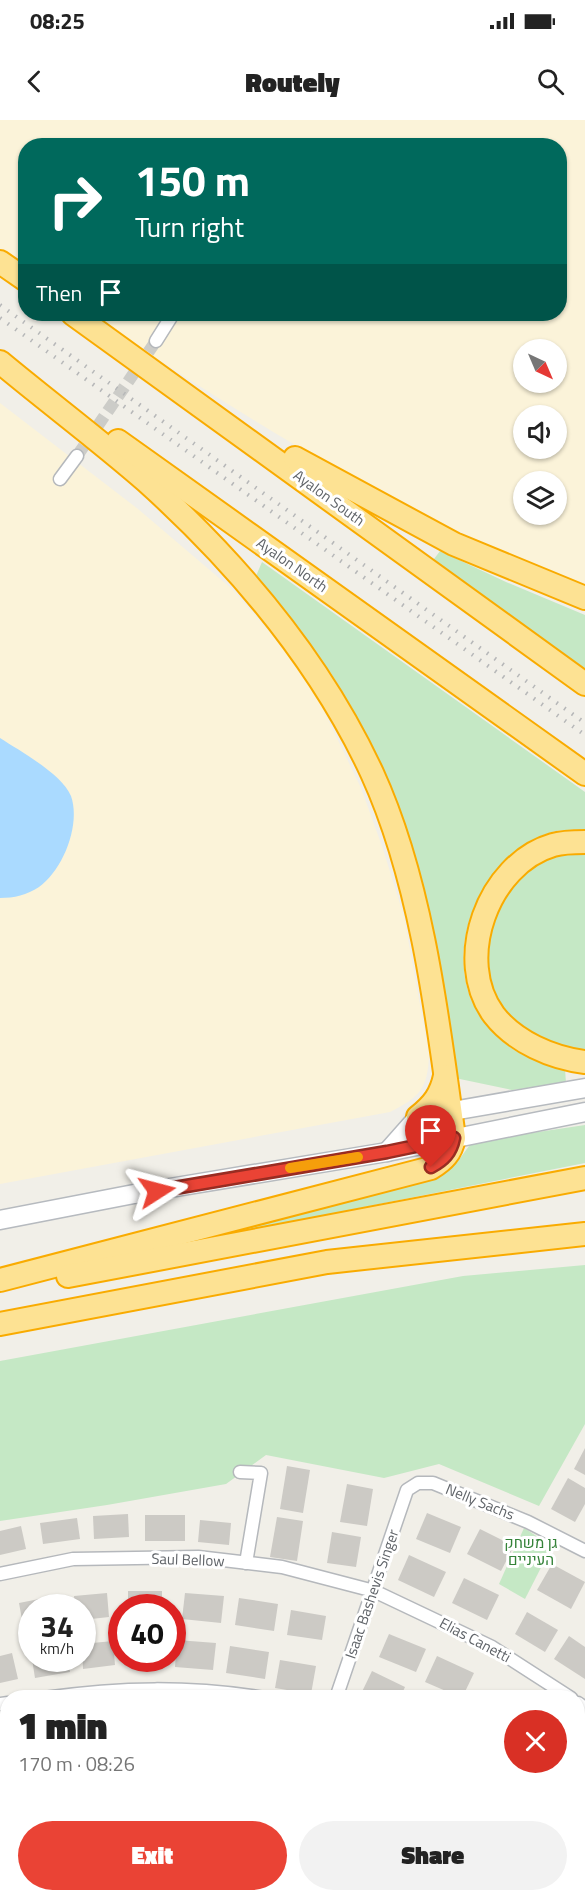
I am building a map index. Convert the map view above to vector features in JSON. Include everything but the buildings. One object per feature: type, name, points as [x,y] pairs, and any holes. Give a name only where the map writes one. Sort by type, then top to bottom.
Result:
[{"type":"highway","points":[[0,262],[18,274]]},
{"type":"highway","name":"Ayalon South","points":[[83,321],[585,684]]},
{"type":"highway","name":"Ayalon North","points":[[0,356],[585,774]]},
{"type":"highway","points":[[0,362],[144,480],[221,555],[311,664],[348,726],[372,772],[388,813],[418,918],[446,1074],[454,1138],[452,1150],[431,1167],[0,1280]]},
{"type":"highway","points":[[210,411],[454,544],[585,598]]},
{"type":"highway","points":[[585,842],[553,845],[539,851],[505,879],[481,923],[477,952],[483,993],[494,1014],[503,1024],[514,1035],[537,1048],[565,1059],[585,1062]]},
{"type":"highway","points":[[418,1117],[434,1104],[442,1090],[446,1074]]},
{"type":"highway","points":[[0,1289],[585,1178]]},
{"type":"highway","points":[[0,1324],[327,1262],[585,1234]]},
{"type":"street","points":[[156,341],[169,321]]},
{"type":"street","points":[[60,479],[77,456]]},
{"type":"street","points":[[387,1152],[418,1117],[585,1088]]},
{"type":"street","points":[[0,1220],[134,1194],[387,1152],[585,1112]]},
{"type":"street","points":[[240,1472],[261,1473],[246,1563]]},
{"type":"street","name":"Nelly Sachs","points":[[407,1490],[418,1483],[433,1483],[518,1517],[584,1549]]},
{"type":"street","name":"Isaac Bashevis Singer","points":[[339,1690],[407,1490]]},
{"type":"street","name":"Saul Bellow","points":[[0,1574],[73,1559],[198,1557],[282,1567],[374,1591]]},
{"type":"street","name":"Elias Canetti","points":[[374,1591],[492,1647],[559,1690]]},
{"type":"street","points":[[134,1690],[154,1688],[175,1690]]},
{"type":"green space","points":[[440,551],[585,615],[585,673],[431,563]]},
{"type":"green space","points":[[262,562],[585,792],[585,829],[549,833],[524,845],[502,864],[485,887],[472,913],[465,941],[464,970],[470,997],[484,1022],[501,1040],[520,1053],[542,1063],[565,1069],[566,1083],[512,1090],[455,1078],[403,824],[386,777],[366,733],[331,673],[256,576]]},
{"type":"green space","points":[[585,851],[585,1053],[539,1038],[510,1018],[502,1009],[492,990],[487,969],[487,947],[500,904],[527,870],[545,859],[560,854]]},
{"type":"green space","points":[[585,1125],[585,1163],[199,1240],[446,1171],[458,1161],[472,1142]]},
{"type":"green space","points":[[585,1265],[585,1424],[539,1506],[439,1464],[384,1478],[266,1455],[226,1484],[0,1521],[0,1361],[463,1276]]},
{"type":"green space","name":"גן משחק העיניים","points":[[524,1528],[552,1546],[525,1599],[499,1584]]},
{"type":"sand","points":[[0,120],[585,120],[585,584],[455,529],[330,465],[209,392],[101,321],[567,321],[567,138],[18,138],[18,263],[0,251]]},
{"type":"sand","points":[[0,403],[138,509],[232,589],[294,660],[322,707],[361,788],[404,917],[429,1054],[424,1083],[415,1096],[400,1107],[390,1112],[0,1184]]},
{"type":"water","points":[[0,738],[59,779],[71,796],[74,820],[68,846],[56,870],[48,879],[25,894],[0,898]]},
{"type":"tunnel","points":[[77,456],[156,341]]},
{"type":"railway","points":[[0,305],[18,318]]},
{"type":"railway","points":[[0,318],[585,735]]},
{"type":"railway","points":[[22,321],[585,723]]},
{"type":"slow traffic","points":[[290,1168],[358,1157]]},
{"type":"route","points":[[157,1191],[387,1152],[454,1138],[452,1150],[440,1163],[431,1167]]}]
